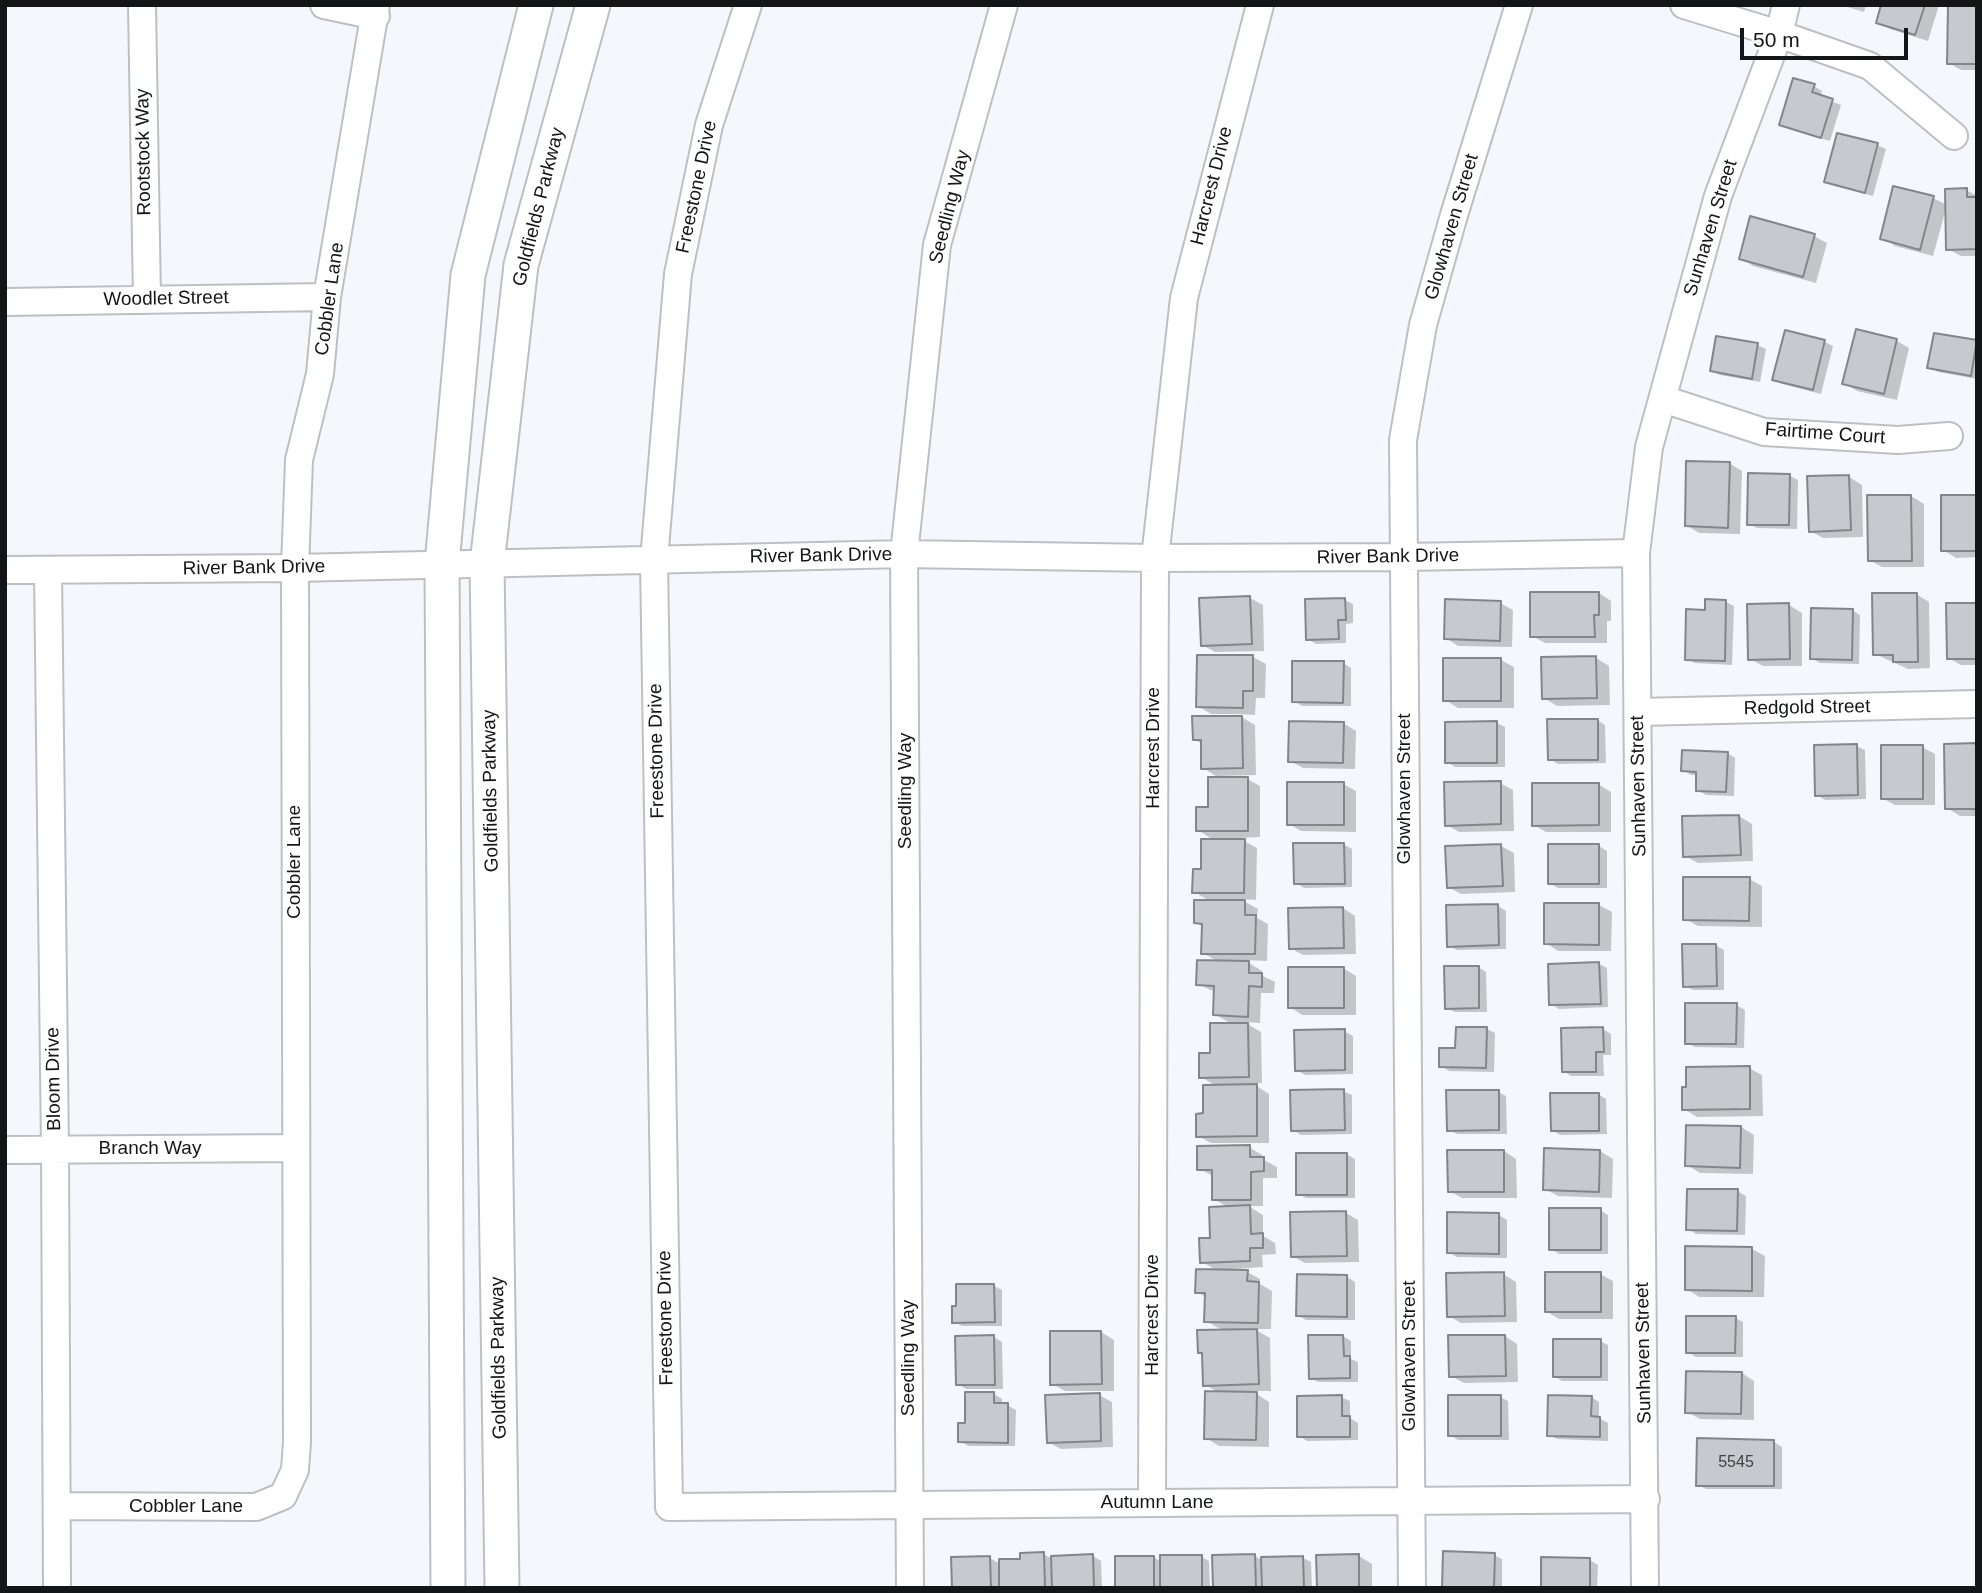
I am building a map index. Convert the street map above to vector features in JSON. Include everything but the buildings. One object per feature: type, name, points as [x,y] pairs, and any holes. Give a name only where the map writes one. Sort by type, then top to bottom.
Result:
[{"type":"main road","points":[[448,1588],[442,564],[468,275],[536,5]]},
{"type":"main road","name":"Goldfields Parkway","points":[[502,1588],[487,564],[521,265],[593,5]]},
{"type":"street","name":"Rootstock Way","points":[[142,5],[147,300]]},
{"type":"street","points":[[324,5],[376,11]]},
{"type":"street","name":"Freestone Drive","points":[[669,1507],[654,560],[678,274],[709,125],[748,5]]},
{"type":"street","name":"Seedling Way","points":[[911,1588],[904,554],[937,245],[1003,5]]},
{"type":"street","name":"Harcrest Drive","points":[[1152,1503],[1155,558],[1184,298],[1260,5]]},
{"type":"street","name":"Glowhaven Street","points":[[1412,1588],[1403,440],[1423,324],[1519,5]]},
{"type":"street","points":[[1684,5],[1870,66],[1954,136]]},
{"type":"street","name":"Sunhaven Street","points":[[1645,1588],[1636,553],[1649,447],[1662,399],[1718,196],[1779,34],[1786,5]]},
{"type":"street","name":"Cobbler Lane","points":[[57,1506],[256,1507],[282,1496],[295,1470],[295,568],[299,460],[320,374],[327,297],[376,11]]},
{"type":"street","name":"Woodlet Street","points":[[5,302],[327,297]]},
{"type":"street","name":"Fairtime Court","points":[[1662,399],[1764,432],[1898,440],[1949,436]]},
{"type":"street","name":"River Bank Drive","points":[[5,570],[295,568],[904,554],[1155,558],[1636,553]]},
{"type":"street","name":"Bloom Drive","points":[[48,570],[57,1588]]},
{"type":"street","name":"Redgold Street","points":[[1638,712],[1977,704]]},
{"type":"street","name":"Branch Way","points":[[5,1150],[295,1148]]},
{"type":"street","name":"Autumn Lane","points":[[669,1507],[1646,1499]]}]
